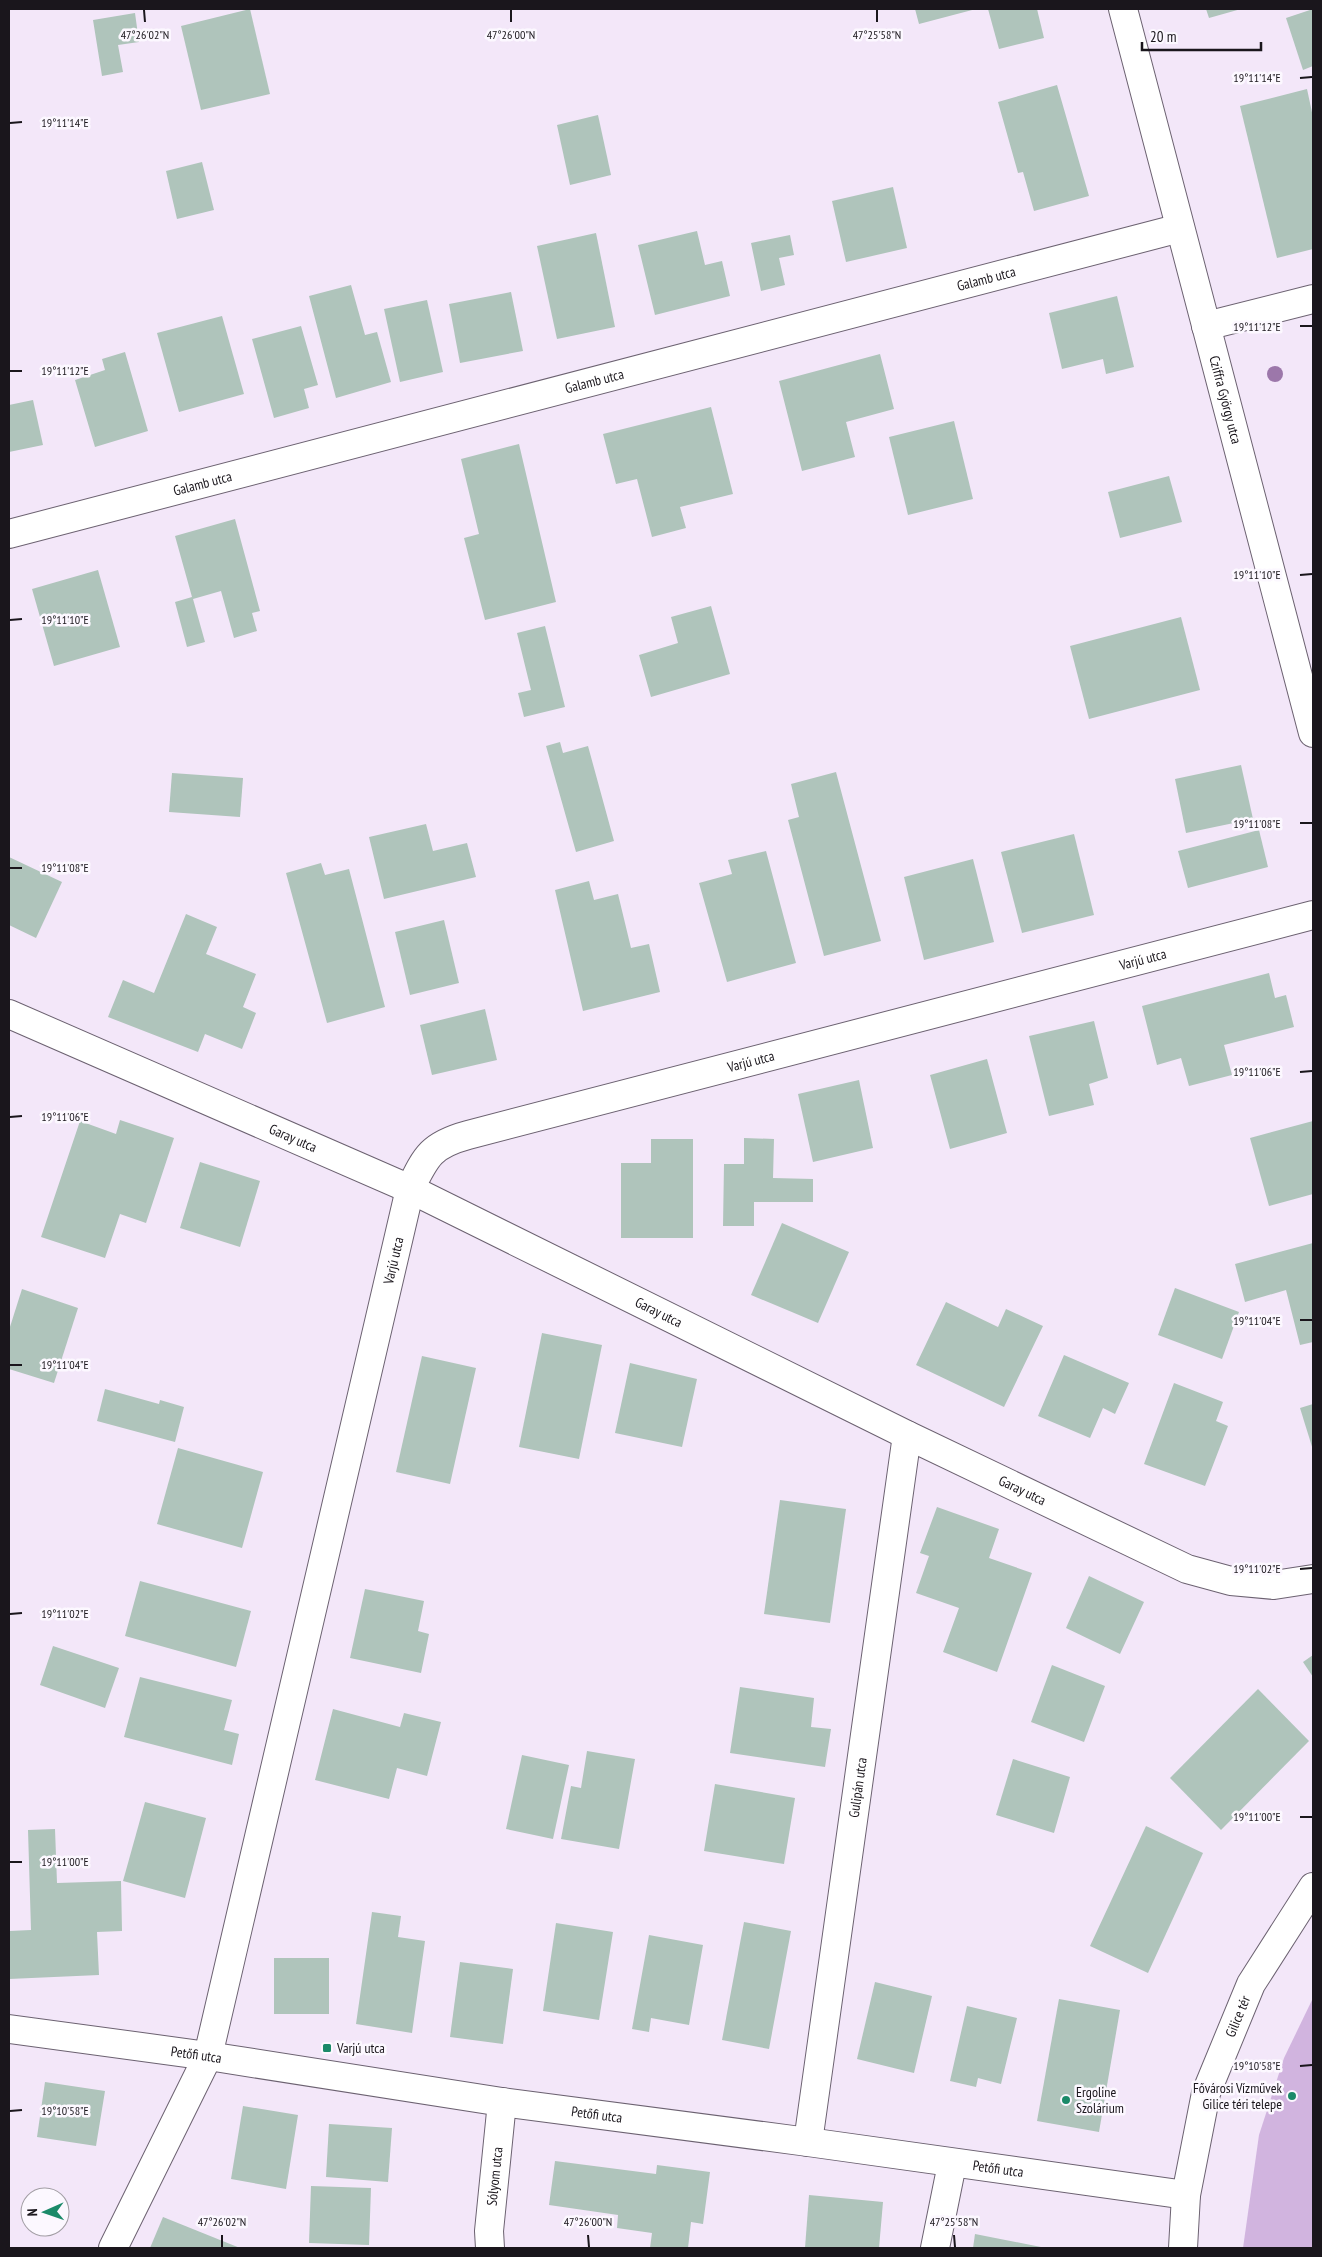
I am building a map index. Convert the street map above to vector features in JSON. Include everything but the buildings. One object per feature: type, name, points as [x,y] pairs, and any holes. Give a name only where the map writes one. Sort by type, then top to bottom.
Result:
[{"type":"street","name":"Cziffra György utca","points":[[1123,9],[1313,733]]},
{"type":"street","name":"Galamb utca","points":[[9,534],[1180,228]]},
{"type":"street","points":[[1206,326],[1313,299]]},
{"type":"street","name":"Varjú utca","points":[[113,2248],[208,2056],[410,1189],[422,1163],[434,1149],[447,1140],[1313,915]]},
{"type":"street","name":"Garay utca","points":[[9,1014],[410,1189],[907,1435],[1187,1569],[1231,1581],[1274,1585],[1313,1579]]},
{"type":"street","name":"Gulipán utca","points":[[808,2142],[907,1435]]},
{"type":"street","name":"Gilice tér","points":[[1183,2248],[1186,2195],[1206,2093],[1247,1994],[1313,1887]]},
{"type":"street","name":"Petőfi utca","points":[[9,2029],[208,2056],[502,2102],[808,2142],[952,2164],[1186,2195]]},
{"type":"street","name":"Sólyom utca","points":[[490,2248],[502,2102]]},
{"type":"street","points":[[935,2248],[952,2164]]},
{"type":"shaded area","points":[[1313,1998],[1313,2248],[1243,2248],[1259,2135],[1284,2058]]},
{"type":"place","name":"Varjú utca","points":[[327,2048]]},
{"type":"place","name":"Fővárosi Vízművek Gilice téri telepe","points":[[1292,2096]]},
{"type":"place","name":"Ergoline Szolárium","points":[[1066,2100]]}]
